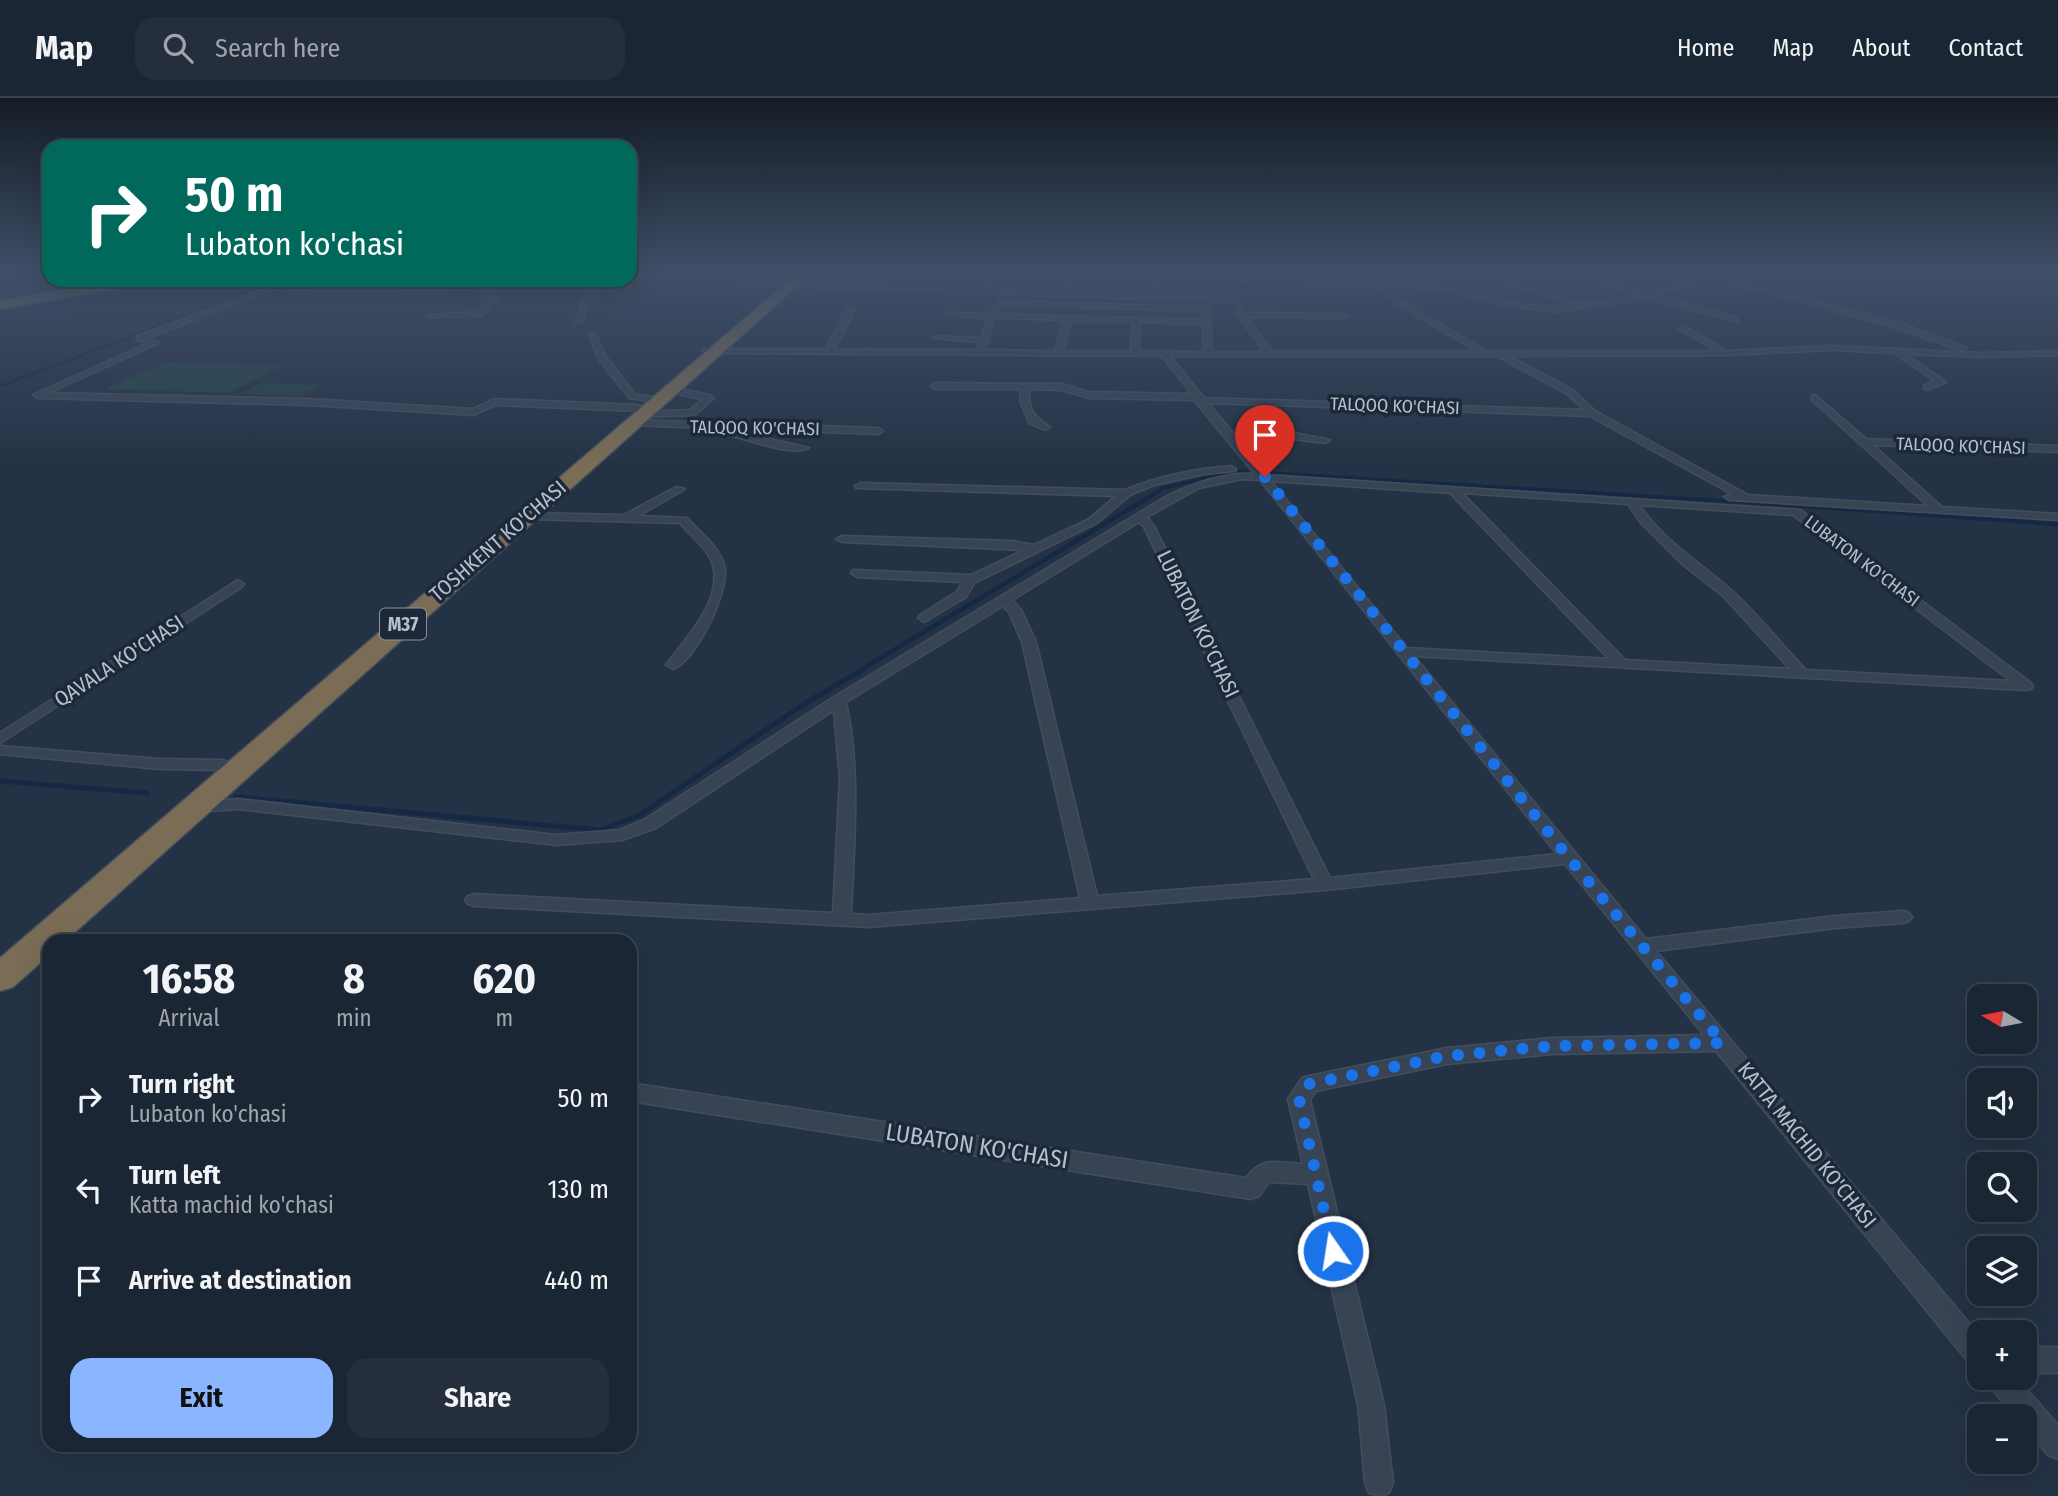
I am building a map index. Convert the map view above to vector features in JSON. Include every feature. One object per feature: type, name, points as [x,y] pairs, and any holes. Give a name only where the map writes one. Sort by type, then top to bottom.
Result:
[{"type":"highway","name":"TOSHKENT KO'CHASI","points":[[0,958],[727,336]]},
{"type":"highway","name":"TOSHKENT KO'CHASI","points":[[50,934],[527,516],[646,407]]},
{"type":"highway","name":"TOSHKENT KO'CHASI","points":[[0,978],[42,941]]},
{"type":"street","points":[[145,336],[140,338],[155,342],[37,395],[309,402],[474,412],[494,402],[646,407],[692,413],[710,398],[646,407],[632,396],[602,358],[592,336]]},
{"type":"street","points":[[829,352],[837,336]]},
{"type":"street","points":[[980,353],[985,336]]},
{"type":"street","points":[[1058,354],[1063,336]]},
{"type":"street","points":[[1135,354],[1136,336]]},
{"type":"street","points":[[1207,336],[1208,354]]},
{"type":"street","points":[[1257,336],[1269,353]]},
{"type":"street","points":[[1456,336],[1484,353]]},
{"type":"street","points":[[1698,336],[1726,352]]},
{"type":"street","points":[[1924,336],[1982,355]]},
{"type":"street","points":[[936,338],[984,340]]},
{"type":"street","name":"TALQOQ KO'CHASI","points":[[710,351],[1208,354],[1726,352],[1830,348],[1982,355],[2058,353]]},
{"type":"street","points":[[1895,351],[1942,382],[1927,387]]},
{"type":"street","name":"TALQOQ KO'CHASI","points":[[1498,353],[1570,392],[1592,413],[1745,498]]},
{"type":"street","name":"KATTA MACHID KO'CHASI","points":[[1164,354],[1197,399],[1261,472],[1569,858],[1967,1340]]},
{"type":"street","name":"TALQOQ KO'CHASI","points":[[935,386],[1061,387],[1089,395],[1592,413]]},
{"type":"street","points":[[1025,386],[1024,401],[1034,423],[1045,427]]},
{"type":"street","name":"TALQOQ KO'CHASI","points":[[1815,398],[1938,509]]},
{"type":"street","name":"TALQOQ KO'CHASI","points":[[646,407],[722,429],[775,426],[878,431]]},
{"type":"street","points":[[722,429],[777,445],[804,448]]},
{"type":"street","points":[[1229,436],[1294,436],[1325,440]]},
{"type":"street","name":"TALQOQ KO'CHASI","points":[[1864,442],[2058,449]]},
{"type":"street","points":[[924,618],[962,594],[974,579],[1093,521],[1126,493],[1151,483],[1204,471],[1745,498],[2058,517]]},
{"type":"street","points":[[193,807],[238,804],[557,840],[622,835],[650,824],[839,700],[1196,486],[1261,472]]},
{"type":"street","name":"LUBATON KO'CHASI","points":[[1261,472],[1453,490],[1796,512],[2025,686],[1802,674]]},
{"type":"street","points":[[860,486],[1126,493]]},
{"type":"street","points":[[627,517],[680,488]]},
{"type":"street","points":[[1453,490],[1621,664]]},
{"type":"street","points":[[1631,501],[1645,522],[1685,561],[1727,593],[1802,674]]},
{"type":"street","points":[[527,516],[683,520],[718,564],[720,589],[701,628],[673,666]]},
{"type":"street","name":"LUBATON KO'CHASI","points":[[1141,518],[1149,526],[1200,625],[1325,884]]},
{"type":"street","points":[[842,539],[1012,544],[1033,548]]},
{"type":"street","points":[[857,572],[974,579]]},
{"type":"street","name":"QAVALA KO'CHASI","points":[[0,739],[238,584]]},
{"type":"street","points":[[1004,600],[1015,610],[1029,642],[1090,903]]},
{"type":"street","points":[[1405,652],[1802,674]]},
{"type":"street","points":[[839,700],[844,719],[846,752],[842,922]]},
{"type":"street","points":[[0,750],[160,764],[224,765]]},
{"type":"street","points":[[474,900],[842,922],[1325,884],[1569,858]]},
{"type":"street","points":[[1642,946],[1835,922],[1903,917]]},
{"type":"street","points":[[1379,1483],[1371,1405],[1299,1099],[1309,1084],[1447,1056],[1552,1046],[1723,1043]]},
{"type":"street","name":"LUBATON KO'CHASI","points":[[637,1093],[1251,1189],[1263,1172],[1315,1174]]},
{"type":"street","points":[[2037,1360],[2058,1360]]},
{"type":"street","points":[[2009,1390],[2058,1445]]},
{"type":"green space","points":[[166,362],[282,366],[228,393],[105,389]]},
{"type":"green space","points":[[262,383],[320,385],[300,396],[241,394]]},
{"type":"waterway","points":[[32,374],[132,336]]},
{"type":"waterway","points":[[0,386],[37,372]]},
{"type":"waterway","points":[[1138,504],[1164,488],[1239,471],[1775,504]]},
{"type":"waterway","points":[[862,669],[1141,502]]},
{"type":"waterway","points":[[1751,502],[2058,524]]},
{"type":"waterway","points":[[236,797],[600,830],[638,816],[804,704],[865,668]]},
{"type":"waterway","points":[[0,781],[147,793]]},
{"type":"route","points":[[1265,477],[1569,858],[1723,1043],[1552,1046],[1447,1056],[1365,1075],[1309,1084],[1299,1099],[1333,1251]]}]
